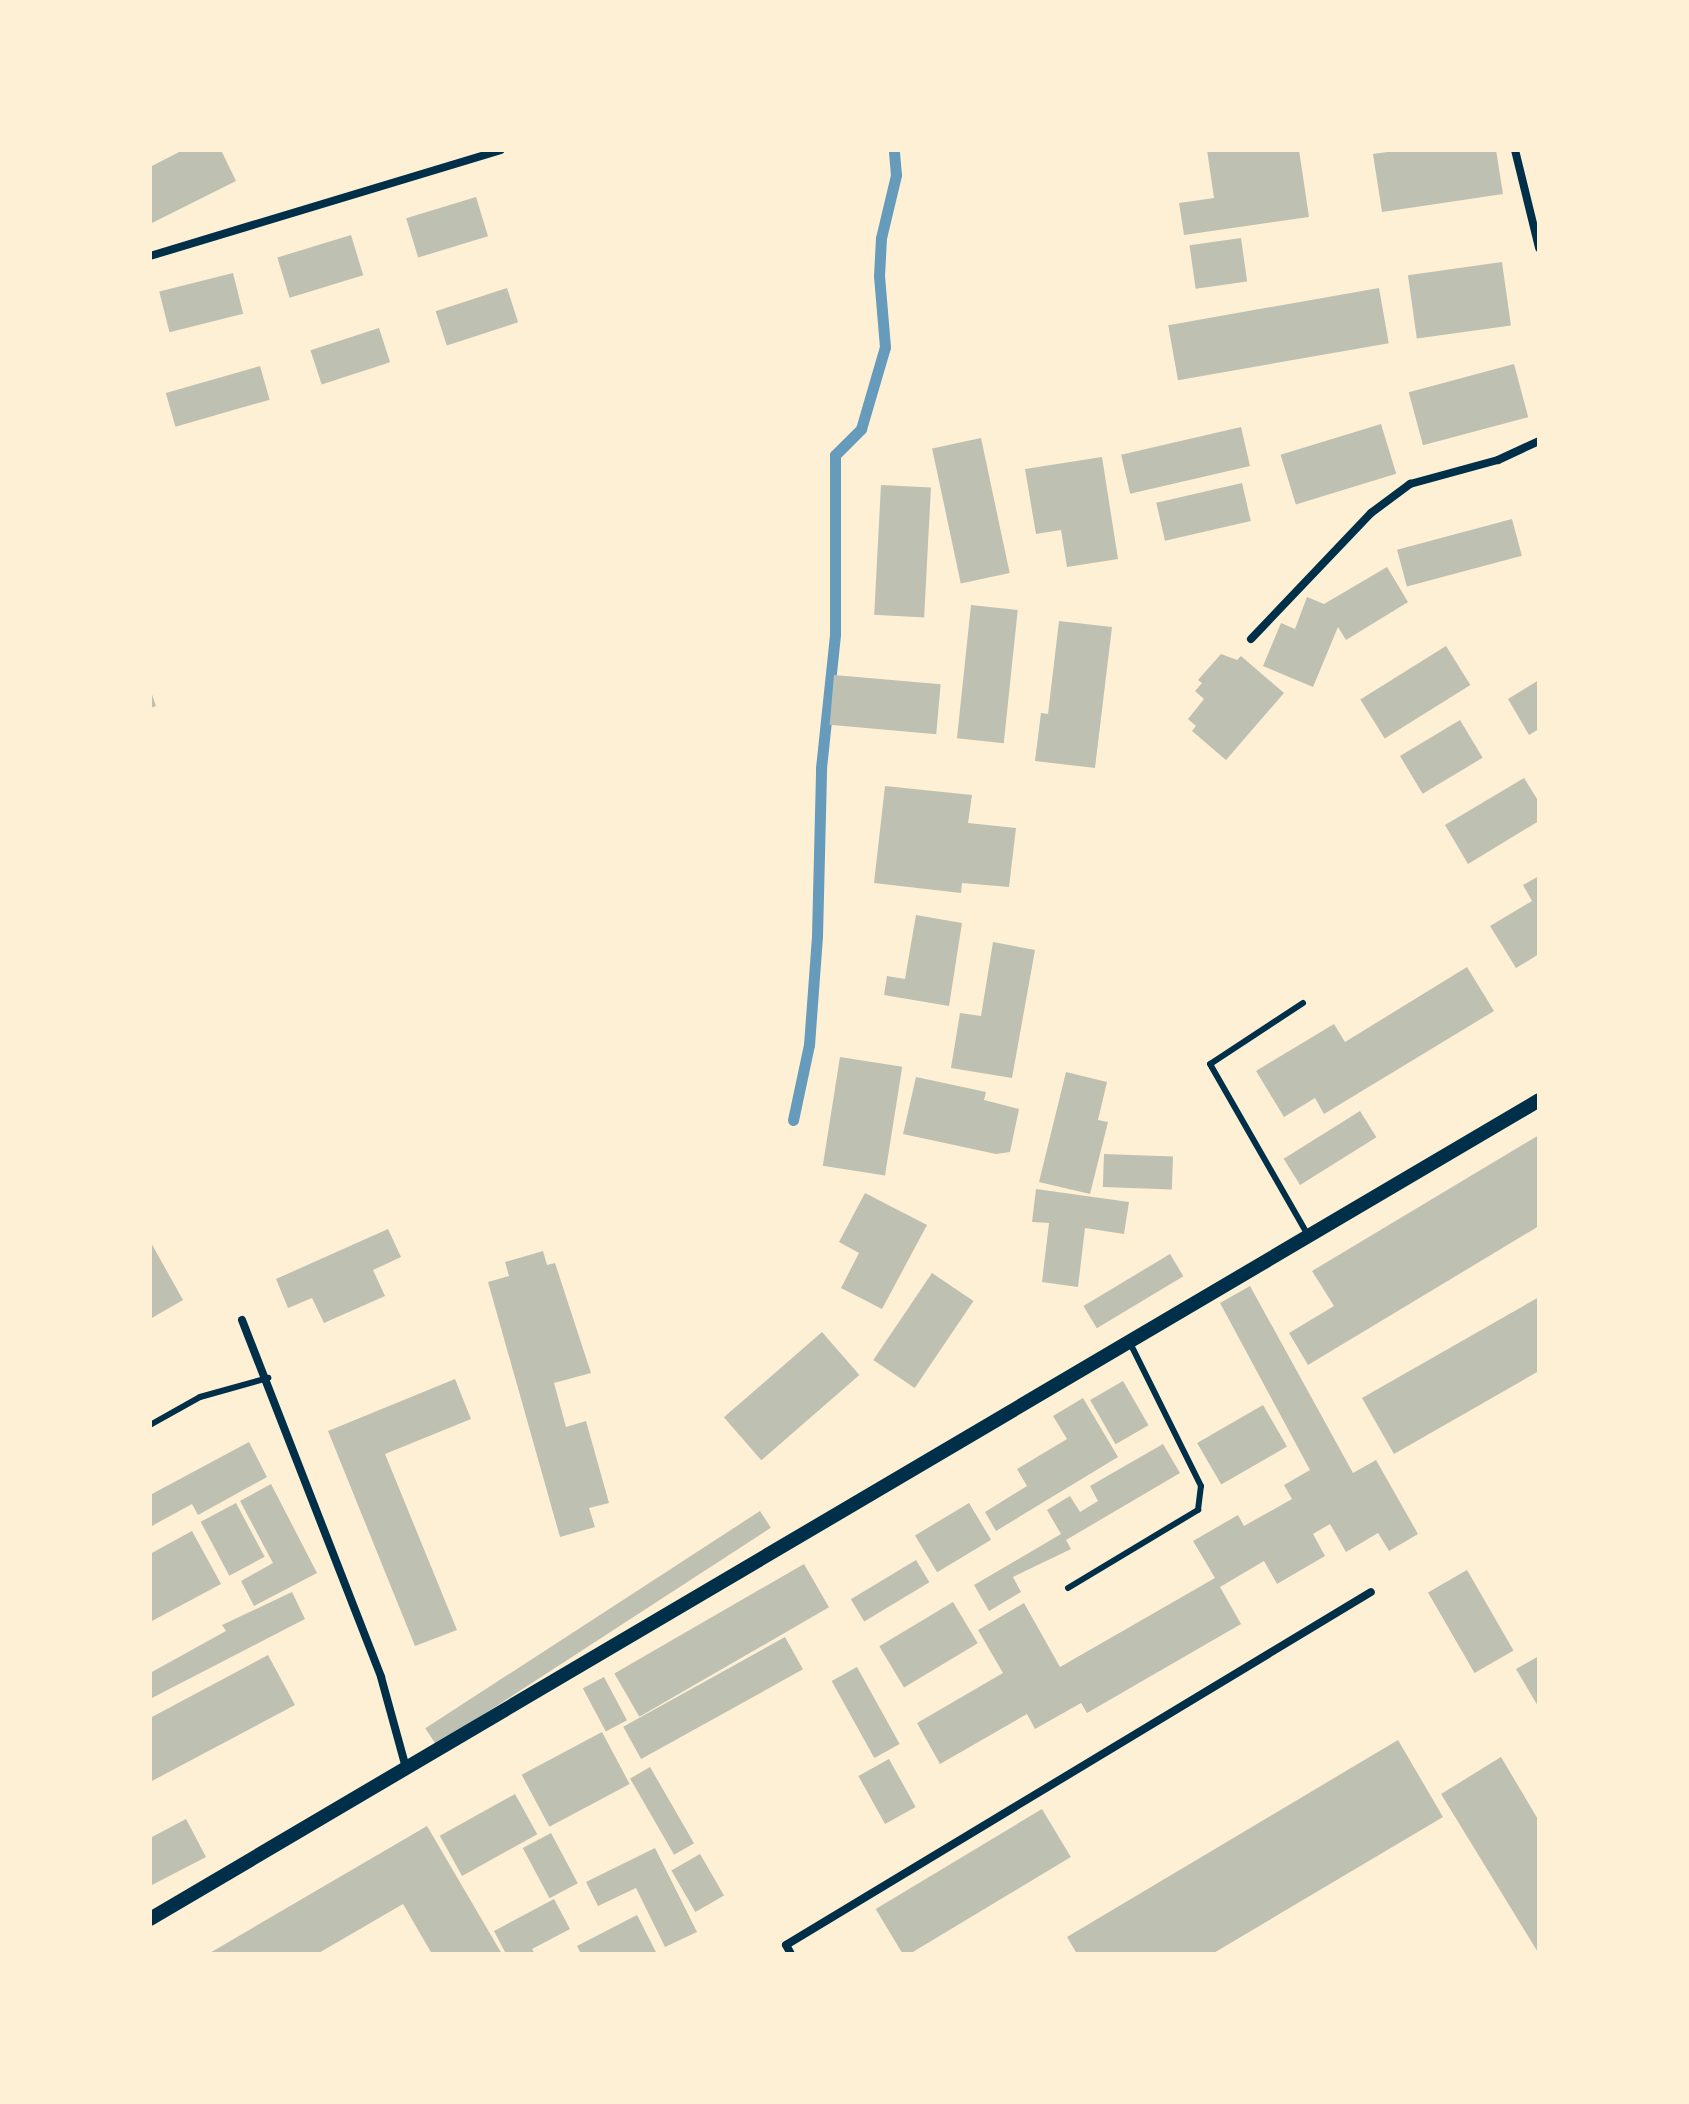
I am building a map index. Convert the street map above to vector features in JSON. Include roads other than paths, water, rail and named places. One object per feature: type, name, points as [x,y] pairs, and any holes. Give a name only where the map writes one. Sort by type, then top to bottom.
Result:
[{"type":"street","points":[[150,256],[500,150]]},
{"type":"street","points":[[1515,150],[1539,248]]},
{"type":"street","points":[[1251,639],[1371,513],[1410,484],[1498,460],[1539,441]]},
{"type":"street","points":[[150,1919],[1539,1100]]},
{"type":"street","points":[[242,1320],[268,1378],[381,1677],[406,1768]]},
{"type":"street","points":[[791,1954],[786,1945],[1371,1592]]},
{"type":"lane","points":[[1303,1003],[1210,1064],[1308,1235]]},
{"type":"lane","points":[[1068,1588],[1198,1510],[1201,1486],[1129,1339]]},
{"type":"lane","points":[[150,1425],[200,1397],[268,1378]]},
{"type":"waterway","points":[[793,1120],[809,1045],[817,936],[821,768],[835,634],[835,455],[861,429],[885,347],[879,276],[881,238],[896,175],[894,150]]}]
